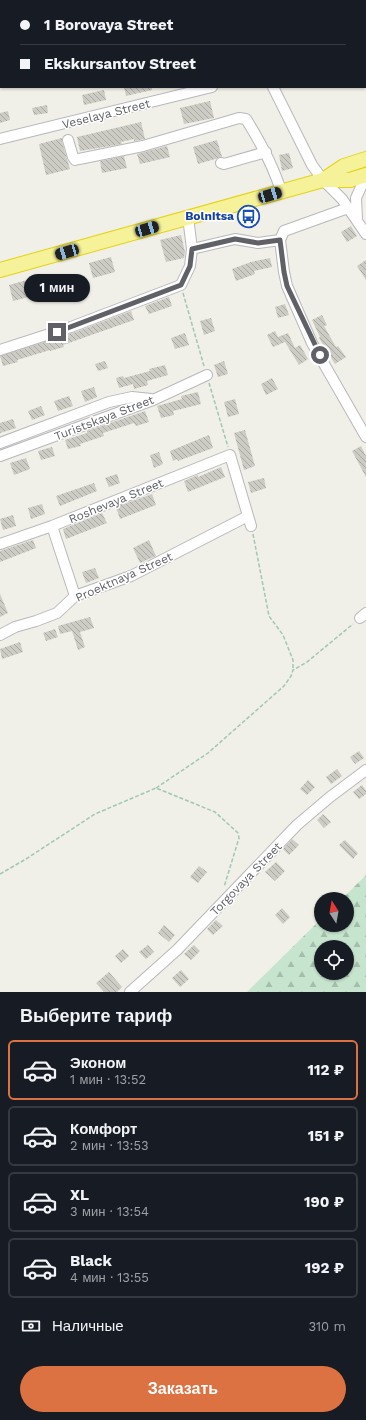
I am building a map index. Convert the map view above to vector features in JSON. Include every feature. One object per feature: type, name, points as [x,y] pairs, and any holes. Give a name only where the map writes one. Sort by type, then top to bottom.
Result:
[{"type":"highway","points":[[323,180],[344,166],[366,159]]},
{"type":"highway","points":[[0,270],[323,180],[350,180],[366,176]]},
{"type":"street","name":"Veselaya Street","points":[[0,140],[208,88]]},
{"type":"street","points":[[274,88],[312,165],[323,180],[342,199],[366,234]]},
{"type":"street","points":[[68,140],[73,158],[75,160],[143,146],[239,118],[246,119],[266,152],[275,172],[281,191]]},
{"type":"street","points":[[221,163],[224,164],[266,152]]},
{"type":"street","points":[[357,221],[356,198],[366,176]]},
{"type":"street","points":[[348,208],[284,231],[280,240],[287,286],[312,343],[365,431]]},
{"type":"street","points":[[0,350],[71,327],[181,285],[190,266],[192,249],[188,218]]},
{"type":"street","points":[[192,249],[235,239],[258,243],[280,240]]},
{"type":"street","name":"Turistskaya Street","points":[[0,456],[153,400],[207,375]]},
{"type":"street","points":[[0,443],[109,402],[132,397],[153,400]]},
{"type":"street","name":"Roshevaya Street","points":[[0,544],[52,526],[230,456],[250,521]]},
{"type":"street","name":"Proektnaya Street","points":[[0,635],[15,627],[57,613],[75,596],[132,576],[250,521]]},
{"type":"street","points":[[52,526],[75,596]]},
{"type":"street","name":"Torgovaya Street","points":[[130,992],[177,950],[297,825],[330,797],[366,770]]},
{"type":"path","points":[[0,874],[95,814],[156,788],[208,753],[284,686],[291,676],[293,670],[293,660],[283,635],[269,616],[250,521]]},
{"type":"path","points":[[293,670],[307,662],[363,615]]},
{"type":"path","points":[[156,788],[215,812],[238,833],[239,838],[224,887]]},
{"type":"green space","points":[[366,875],[366,992],[247,992],[314,926],[314,932],[354,932],[354,892],[349,892]]},
{"type":"building","points":[[124,88],[152,88],[152,90],[126,96]]},
{"type":"building","points":[[104,90],[106,100],[84,105],[82,95]]},
{"type":"building","points":[[210,101],[214,118],[184,124],[180,108]]},
{"type":"building","points":[[47,105],[48,113],[34,115],[32,108]]},
{"type":"building","points":[[8,111],[10,120],[0,123],[0,113]]},
{"type":"building","points":[[141,122],[145,139],[134,141],[134,139],[121,142],[122,144],[80,151],[77,137]]},
{"type":"building","points":[[62,138],[70,169],[46,175],[39,144]]},
{"type":"building","points":[[217,140],[222,157],[198,164],[193,147]]},
{"type":"building","points":[[167,146],[170,157],[140,164],[137,154]]},
{"type":"building","points":[[289,153],[293,168],[282,171],[279,155]]},
{"type":"building","points":[[124,156],[127,168],[102,173],[100,161]]},
{"type":"building","points":[[351,226],[357,236],[347,242],[341,232]]},
{"type":"building","points":[[181,235],[185,252],[184,258],[166,262],[160,240]]},
{"type":"building","points":[[111,257],[115,272],[93,278],[89,263]]},
{"type":"building","points":[[270,258],[272,267],[254,271],[255,274],[236,281],[232,269],[251,262]]},
{"type":"building","points":[[366,260],[366,280],[357,266]]},
{"type":"building","points":[[31,279],[36,295],[13,301],[9,285]]},
{"type":"building","points":[[169,297],[172,306],[149,314],[145,306]]},
{"type":"building","points":[[285,304],[289,315],[278,318],[275,307]]},
{"type":"building","points":[[131,311],[134,320],[63,345],[64,347],[17,360],[18,362],[3,366],[0,356],[73,333]]},
{"type":"building","points":[[322,315],[327,325],[324,326],[336,347],[338,346],[346,357],[335,364],[319,338],[320,337],[312,320]]},
{"type":"building","points":[[211,318],[215,331],[204,335],[200,321]]},
{"type":"building","points":[[275,331],[278,337],[288,333],[295,348],[300,345],[308,359],[299,365],[285,342],[273,347],[267,335]]},
{"type":"building","points":[[185,333],[189,345],[175,349],[171,338]]},
{"type":"building","points":[[105,361],[108,368],[98,371],[95,364]]},
{"type":"building","points":[[224,361],[228,374],[218,377],[214,365]]},
{"type":"building","points":[[165,365],[168,375],[147,381],[148,385],[134,389],[133,384],[119,388],[116,378],[123,376],[124,378]]},
{"type":"building","points":[[272,378],[278,389],[266,395],[261,384]]},
{"type":"building","points":[[94,387],[97,397],[85,402],[81,391]]},
{"type":"building","points":[[198,392],[201,404],[173,411],[174,415],[161,418],[157,406],[182,399],[181,396]]},
{"type":"building","points":[[69,396],[73,406],[58,411],[54,401]]},
{"type":"building","points":[[235,399],[239,414],[228,417],[224,402]]},
{"type":"building","points":[[41,406],[45,415],[32,420],[28,411]]},
{"type":"building","points":[[145,411],[149,422],[136,426],[134,423],[103,433],[104,436],[80,444],[81,446],[68,449],[65,440]]},
{"type":"building","points":[[13,419],[16,428],[0,433],[0,423]]},
{"type":"building","points":[[245,430],[255,466],[244,470],[234,433]]},
{"type":"building","points":[[209,435],[213,448],[178,461],[177,459],[173,461],[170,451]]},
{"type":"building","points":[[361,446],[366,456],[366,477],[352,451]]},
{"type":"building","points":[[52,447],[55,456],[41,460],[38,451]]},
{"type":"building","points":[[159,452],[163,464],[154,468],[150,455]]},
{"type":"building","points":[[26,458],[30,469],[14,475],[10,463]]},
{"type":"building","points":[[221,467],[225,477],[188,492],[184,481],[198,475],[198,477]]},
{"type":"building","points":[[117,474],[120,483],[109,487],[105,478]]},
{"type":"building","points":[[264,478],[266,488],[251,493],[248,482]]},
{"type":"building","points":[[94,483],[97,491],[60,506],[56,496]]},
{"type":"building","points":[[152,494],[156,505],[120,519],[116,507]]},
{"type":"building","points":[[42,504],[45,514],[31,519],[28,508]]},
{"type":"building","points":[[102,513],[107,523],[66,539],[63,529]]},
{"type":"building","points":[[13,515],[16,526],[3,530],[0,519]]},
{"type":"building","points":[[33,540],[36,548],[0,562],[0,551]]},
{"type":"building","points":[[149,540],[156,556],[140,563],[133,548]]},
{"type":"building","points":[[95,568],[99,578],[86,583],[82,572]]},
{"type":"building","points":[[0,594],[8,613],[0,617]]},
{"type":"building","points":[[90,617],[94,628],[80,632],[85,647],[78,650],[72,631],[60,634],[58,626]]},
{"type":"building","points":[[55,629],[58,637],[46,641],[43,633]]},
{"type":"building","points":[[20,642],[23,652],[2,659],[0,649]]},
{"type":"building","points":[[359,751],[364,758],[355,764],[350,757]]},
{"type":"building","points":[[337,769],[342,776],[331,784],[326,777]]},
{"type":"building","points":[[308,780],[315,787],[307,795],[300,789]]},
{"type":"building","points":[[362,785],[366,791],[366,794],[359,799],[353,792]]},
{"type":"building","points":[[323,814],[331,822],[324,828],[317,820]]},
{"type":"building","points":[[292,839],[299,845],[289,855],[283,849]]},
{"type":"building","points":[[345,840],[358,853],[353,859],[339,845]]},
{"type":"building","points":[[276,862],[285,871],[275,881],[265,872]]},
{"type":"building","points":[[199,866],[207,872],[198,883],[190,877]]},
{"type":"building","points":[[282,908],[290,917],[283,924],[275,915]]},
{"type":"building","points":[[216,920],[223,926],[213,935],[207,929]]},
{"type":"building","points":[[164,925],[175,935],[169,942],[158,933]]},
{"type":"building","points":[[148,945],[154,952],[146,959],[139,952]]},
{"type":"building","points":[[194,945],[200,951],[191,960],[184,954]]},
{"type":"building","points":[[123,949],[129,956],[121,963],[115,956]]},
{"type":"building","points":[[181,970],[189,979],[180,987],[172,978]]},
{"type":"building","points":[[109,972],[122,987],[117,992],[104,992],[96,983]]},
{"type":"place","name":"Bolnitsa","points":[[249,216]]},
{"type":"route","points":[[57,332],[181,285],[190,266],[192,249],[235,239],[258,243],[280,240],[287,286],[312,343],[320,355]]}]
